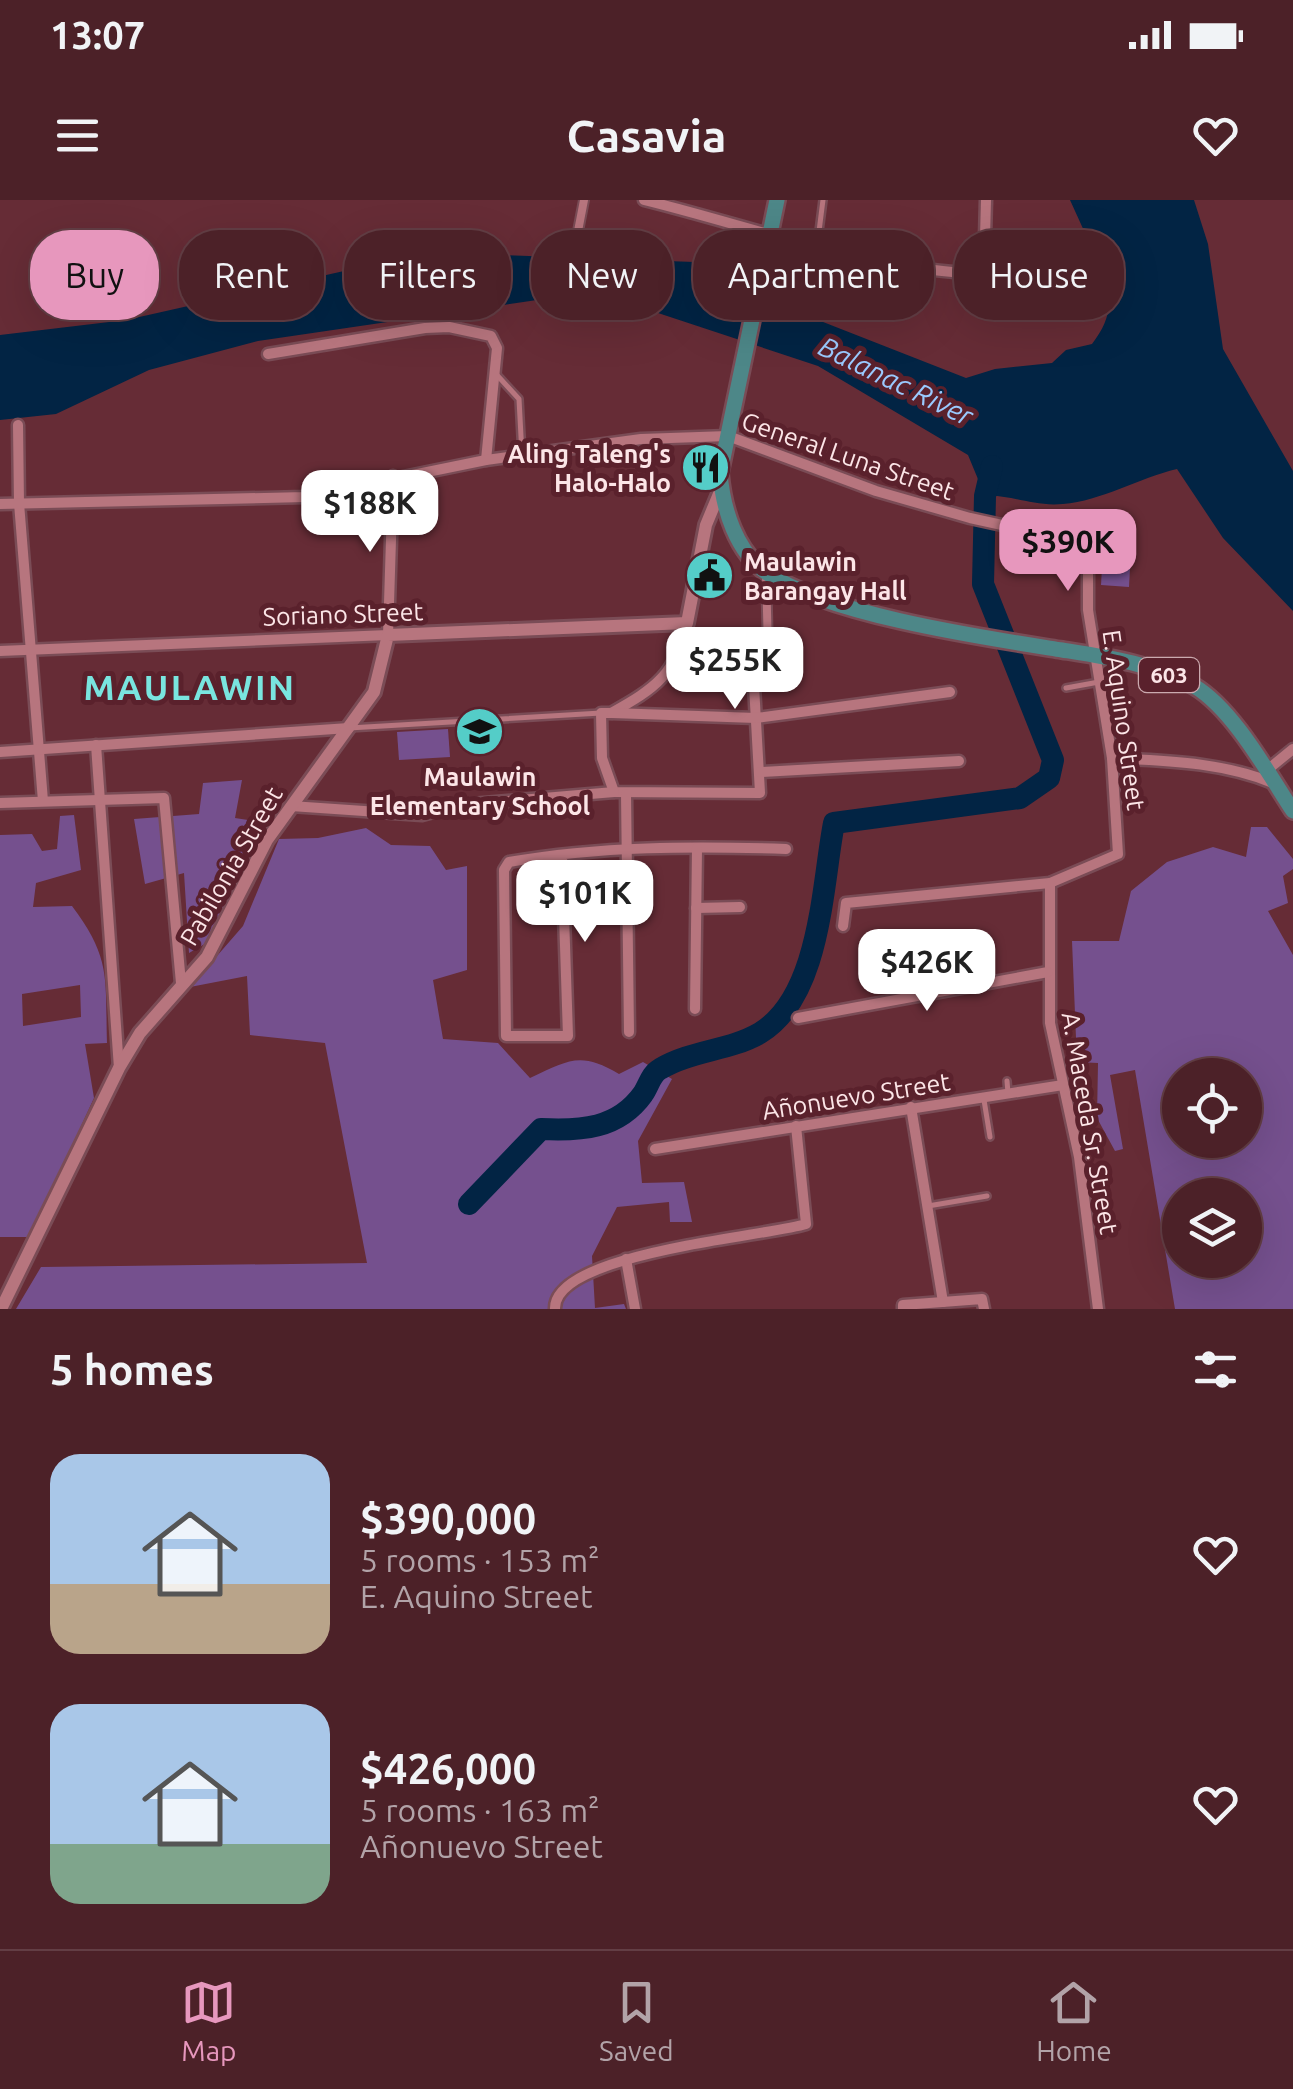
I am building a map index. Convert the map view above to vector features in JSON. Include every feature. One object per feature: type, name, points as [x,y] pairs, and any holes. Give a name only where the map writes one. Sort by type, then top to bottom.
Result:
[{"type":"main road","name":"603","points":[[768,230],[776,200]]},
{"type":"main road","name":"603","points":[[751,320],[721,489],[736,536],[766,573],[812,595],[851,607],[1156,670],[1204,692],[1224,711],[1293,811]]},
{"type":"street","points":[[578,230],[584,200]]},
{"type":"street","points":[[644,200],[749,230]]},
{"type":"street","points":[[934,272],[984,274],[986,200]]},
{"type":"street","points":[[268,354],[349,338],[449,326],[491,336],[498,348],[486,460]]},
{"type":"street","points":[[18,425],[19,504],[44,801]]},
{"type":"street","name":"General Luna Street","points":[[0,504],[305,497],[392,476],[486,460],[687,435],[728,436],[876,491],[970,518],[1002,525],[1088,529]]},
{"type":"street","name":"Pabilonia Street","points":[[1,1309],[119,1068],[181,983],[207,958],[267,840],[374,692],[388,635],[392,476]]},
{"type":"street","points":[[606,713],[667,676],[680,653],[706,525],[721,489]]},
{"type":"street","name":"E. Aquino Street","points":[[843,926],[846,903],[1050,883],[1118,854],[1112,758],[1088,610],[1088,529]]},
{"type":"street","points":[[292,806],[422,816],[460,806],[620,793],[758,794],[762,791],[752,650],[768,649],[766,573]]},
{"type":"street","name":"Soriano Street","points":[[0,651],[687,623]]},
{"type":"street","points":[[606,713],[756,718],[950,692]]},
{"type":"street","points":[[606,713],[602,758],[620,793],[630,849],[629,1032]]},
{"type":"street","points":[[0,752],[349,728]]},
{"type":"street","points":[[96,744],[119,1068]]},
{"type":"street","points":[[1112,758],[1197,762],[1270,777],[1293,750]]},
{"type":"street","points":[[760,772],[959,761]]},
{"type":"street","points":[[0,803],[164,798],[181,983]]},
{"type":"street","points":[[695,1009],[697,848]]},
{"type":"street","points":[[562,855],[568,1036],[506,1036],[506,866],[562,855],[630,849],[786,849]]},
{"type":"street","name":"A. Maceda Sr. Street","points":[[1050,883],[1050,1024],[1079,1156],[1098,1309]]},
{"type":"street","points":[[696,908],[740,907]]},
{"type":"street","points":[[798,1018],[1048,972]]},
{"type":"street","name":"Añonuevo Street","points":[[655,1148],[984,1097],[1008,1087],[1063,1086]]},
{"type":"street","points":[[911,1108],[942,1302]]},
{"type":"street","points":[[555,1309],[560,1292],[571,1284],[626,1259],[806,1224],[796,1126]]},
{"type":"street","points":[[626,1259],[634,1309]]},
{"type":"street","points":[[904,1309],[903,1305],[982,1299],[984,1309]]},
{"type":"lane","points":[[819,230],[823,200]]},
{"type":"lane","points":[[496,374],[518,399],[522,455]]},
{"type":"lane","points":[[1066,688],[1099,682]]},
{"type":"lane","points":[[349,728],[606,713]]},
{"type":"lane","points":[[984,1097],[990,1137]]},
{"type":"lane","points":[[928,1206],[987,1196]]},
{"type":"shaded area","points":[[1104,531],[1132,532],[1129,587],[1101,585]]},
{"type":"shaded area","points":[[448,729],[450,757],[399,760],[397,732]]},
{"type":"shaded area","points":[[242,780],[235,818],[267,823],[208,942],[189,953],[184,873],[145,884],[134,819],[199,814],[203,783]]},
{"type":"shaded area","points":[[74,815],[81,870],[36,883],[33,907],[72,906],[85,924],[104,970],[107,1043],[85,1044],[94,1098],[30,1237],[0,1237],[0,835],[32,834],[42,851],[57,849],[60,816]],"holes":[[[80,985],[81,1017],[23,1026],[22,994]]]},
{"type":"shaded area","points":[[1251,827],[1267,827],[1293,859],[1293,869],[1283,876],[1288,903],[1268,911],[1293,955],[1293,1309],[1175,1309],[1170,1278],[1262,1278],[1262,1178],[1162,1178],[1162,1231],[1135,1070],[1110,1075],[1123,1149],[1115,1151],[1097,1118],[1098,1063],[1077,1062],[1072,941],[1119,941],[1131,891],[1167,862],[1213,847],[1246,857]]},
{"type":"shaded area","points":[[366,828],[391,845],[430,846],[446,870],[467,866],[467,970],[433,980],[443,1039],[498,1043],[530,1078],[565,1063],[584,1060],[619,1074],[643,1062],[672,1079],[638,1141],[642,1183],[684,1182],[692,1222],[670,1222],[669,1202],[617,1207],[592,1256],[595,1308],[624,1304],[626,1309],[16,1309],[41,1267],[367,1263],[325,1043],[250,1035],[247,976],[190,987],[243,926],[279,839],[318,838]]},
{"type":"water","name":"Balanac River","points":[[1070,200],[1194,200],[1208,244],[1223,349],[1293,471],[1293,611],[1223,538],[1177,469],[1077,502],[1052,504],[985,496],[968,455],[818,366],[673,318],[673,261],[693,262],[693,320],[818,320],[966,378],[995,369],[1052,363],[1066,350],[1092,344],[1106,320],[1124,320],[1124,230],[1084,230]]},
{"type":"water","points":[[511,255],[531,256],[531,301],[511,304]]},
{"type":"water","points":[[344,271],[344,320],[401,320],[258,341],[149,370],[56,414],[0,420],[0,335],[126,320],[159,320],[159,313],[179,308],[179,320],[324,320],[324,275]]},
{"type":"waterway","points":[[469,1204],[541,1129],[584,1128],[610,1121],[633,1106],[660,1069],[748,1039],[780,1016],[807,967],[834,823],[1020,798],[1049,778],[1053,760],[983,584],[985,496],[992,466]]},
{"type":"place","name":"Aling Taleng's Halo-Halo","points":[[706,468]]},
{"type":"place","name":"Maulawin Barangay Hall","points":[[709,576]]},
{"type":"place","name":"Maulawin Elementary School","points":[[480,731]]},
{"type":"district","name":"MAULAWIN","points":[[190,688]]}]
